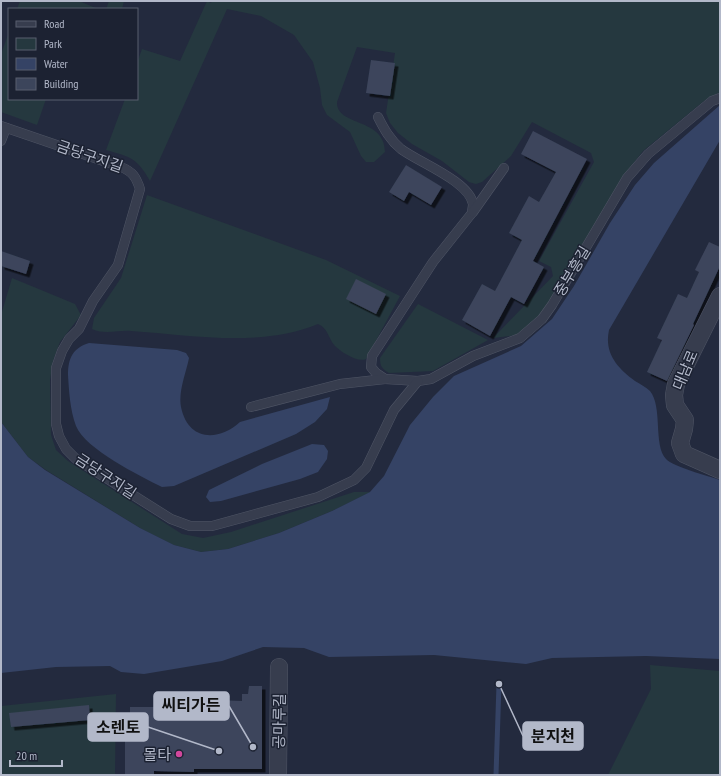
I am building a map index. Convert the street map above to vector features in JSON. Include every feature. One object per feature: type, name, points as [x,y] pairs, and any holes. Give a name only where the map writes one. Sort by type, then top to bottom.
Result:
[{"type":"street","name":"대남로","points":[[720,296],[676,384],[674,395],[675,405],[685,420],[680,443],[684,454],[720,470]]},
{"type":"street","name":"공마루길","points":[[278,775],[279,667]]},
{"type":"lane","name":"중부흥길","points":[[252,407],[340,384],[385,379],[418,381],[430,379],[473,356],[520,338],[542,319],[552,305],[627,178],[648,154],[712,101],[720,98]]},
{"type":"lane","points":[[378,117],[386,133],[397,146],[454,180],[468,193],[473,204],[472,213]]},
{"type":"lane","name":"금당구지길","points":[[1,141],[3,127],[122,167],[132,171],[137,178],[140,189],[118,265],[93,301],[79,330],[69,339],[62,351],[56,368],[56,424],[59,436],[66,449],[76,459],[171,519],[190,526],[212,526],[318,497],[354,480],[366,468],[394,410],[418,381]]},
{"type":"lane","points":[[385,379],[376,373],[371,367],[372,356],[425,273],[472,213],[504,168]]},
{"type":"green space","points":[[20,1],[79,1],[96,8],[17,8]]},
{"type":"green space","points":[[109,1],[124,1],[122,8],[106,8]]},
{"type":"green space","points":[[207,1],[211,3],[212,1],[720,1],[720,92],[704,101],[643,151],[622,178],[549,303],[539,317],[518,335],[493,338],[553,276],[551,267],[539,261],[594,162],[591,153],[532,122],[511,156],[482,182],[476,184],[469,182],[442,161],[412,144],[398,133],[390,123],[386,113],[395,53],[357,47],[337,102],[339,110],[344,115],[370,127],[383,141],[385,152],[374,162],[366,162],[361,156],[350,132],[327,115],[322,105],[320,88],[313,62],[294,35],[261,16],[227,9],[150,181],[137,163],[127,157],[106,150],[125,100],[138,100],[138,60],[142,49],[180,61]]},
{"type":"green space","points":[[8,35],[8,100],[46,100],[37,125],[1,112],[1,54]]},
{"type":"green space","points":[[147,195],[326,260],[400,296],[366,359],[359,360],[341,351],[335,346],[324,328],[318,324],[273,336],[249,338],[202,337],[131,331],[102,332],[92,329],[94,318],[121,278]]},
{"type":"green space","points":[[12,278],[75,304],[81,315],[60,342],[53,361],[50,380],[51,435],[56,450],[68,461],[182,534],[203,538],[231,532],[354,492],[370,492],[332,511],[279,533],[228,549],[201,552],[174,545],[140,528],[46,470],[28,457],[1,422],[1,315]]},
{"type":"green space","points":[[418,304],[488,340],[433,371],[389,373],[382,367],[380,358]]},
{"type":"green space","points":[[650,665],[720,671],[720,775],[608,775],[651,689]]},
{"type":"green space","points":[[116,694],[115,775],[1,775],[1,706]]},
{"type":"water","points":[[720,105],[720,140],[609,330],[608,346],[613,359],[623,371],[650,391],[654,398],[660,445],[662,453],[666,459],[683,468],[720,480],[720,659],[646,656],[552,658],[526,664],[434,655],[329,657],[304,648],[263,647],[222,661],[144,674],[121,672],[110,666],[56,667],[1,673],[1,422],[28,457],[45,470],[140,528],[174,545],[201,552],[228,549],[279,533],[332,511],[370,492],[384,476],[410,425],[433,397],[454,376],[521,346],[552,319],[574,286],[610,223],[635,185],[654,163]]},
{"type":"water","points":[[89,343],[177,350],[186,353],[189,358],[181,389],[181,407],[190,426],[197,432],[205,435],[222,433],[240,422],[330,397],[327,409],[315,422],[296,434],[174,486],[162,487],[127,469],[101,453],[81,435],[76,426],[72,414],[69,394],[69,364],[72,354],[79,348]]},
{"type":"water","points":[[312,444],[324,445],[328,451],[327,459],[318,472],[300,479],[221,501],[210,502],[206,497],[209,490],[262,464]]},
{"type":"building","points":[[371,60],[395,63],[390,96],[366,93]]},
{"type":"building","points":[[533,131],[587,159],[533,261],[544,267],[524,304],[511,297],[490,336],[462,320],[482,284],[495,291],[522,240],[509,233],[529,196],[539,202],[556,172],[521,154]]},
{"type":"building","points":[[406,165],[442,187],[431,205],[409,192],[404,201],[389,192]]},
{"type":"building","points":[[709,242],[720,247],[720,266],[667,381],[647,372],[662,340],[657,338],[678,294],[687,298],[699,272],[695,270]]},
{"type":"building","points":[[1,251],[30,261],[26,274],[1,266]]},
{"type":"building","points":[[356,279],[386,294],[376,314],[346,299]]},
{"type":"building","points":[[249,686],[262,686],[262,769],[194,769],[194,772],[154,771],[154,775],[125,774],[125,741],[130,741],[130,707],[172,707],[172,702],[213,703],[213,700],[242,701],[242,694],[248,694]]},
{"type":"building","points":[[89,705],[90,720],[11,727],[9,713]]},
{"type":"waterway","points":[[496,775],[499,684]]},
{"type":"place","name":"분지천","points":[[499,684]]},
{"type":"place","name":"씨티가든","points":[[253,747]]},
{"type":"place","name":"소렌토","points":[[219,751]]},
{"type":"place","name":"몰타","points":[[179,754]]}]
